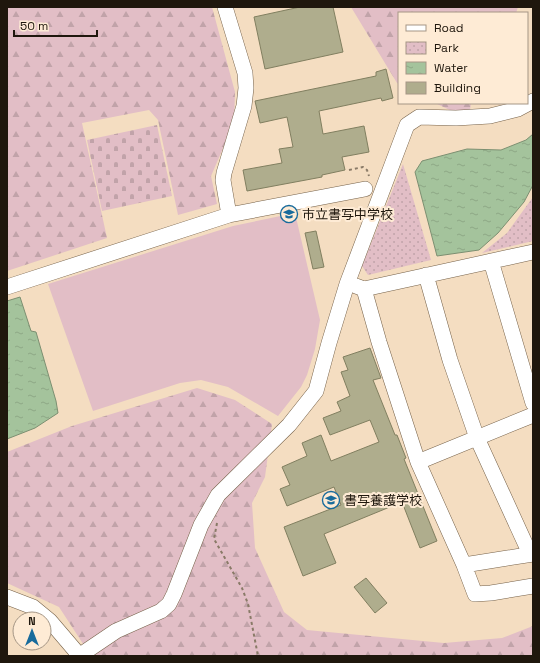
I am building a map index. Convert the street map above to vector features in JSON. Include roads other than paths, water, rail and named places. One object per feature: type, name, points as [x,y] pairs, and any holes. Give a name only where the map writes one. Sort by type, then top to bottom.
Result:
[{"type":"street","points":[[225,7],[245,74],[246,88],[244,106],[223,180],[229,215]]},
{"type":"street","points":[[7,597],[33,607],[50,621],[79,656],[116,631],[162,611],[169,604],[174,594],[201,525],[218,495],[289,425],[316,391],[347,284],[408,125],[419,117],[456,118],[490,116],[518,109],[527,104]]},
{"type":"street","points":[[7,287],[229,215],[365,189]]},
{"type":"street","points":[[347,284],[364,289],[533,252]]},
{"type":"street","points":[[491,261],[533,403]]},
{"type":"street","points":[[426,275],[450,360],[477,438],[531,554],[464,565]]},
{"type":"street","points":[[364,289],[418,462],[464,565],[475,594],[533,586]]},
{"type":"street","points":[[418,462],[533,415]]},
{"type":"water","points":[[533,134],[533,185],[524,202],[498,233],[479,250],[437,256],[415,172],[422,161],[467,149],[501,150],[526,140]]},
{"type":"water","points":[[20,297],[31,331],[36,332],[56,401],[58,413],[35,428],[7,439],[7,301]]},
{"type":"place","name":"市立書写中学校","points":[[289,214]]},
{"type":"place","name":"書写養護学校","points":[[331,500]]}]
